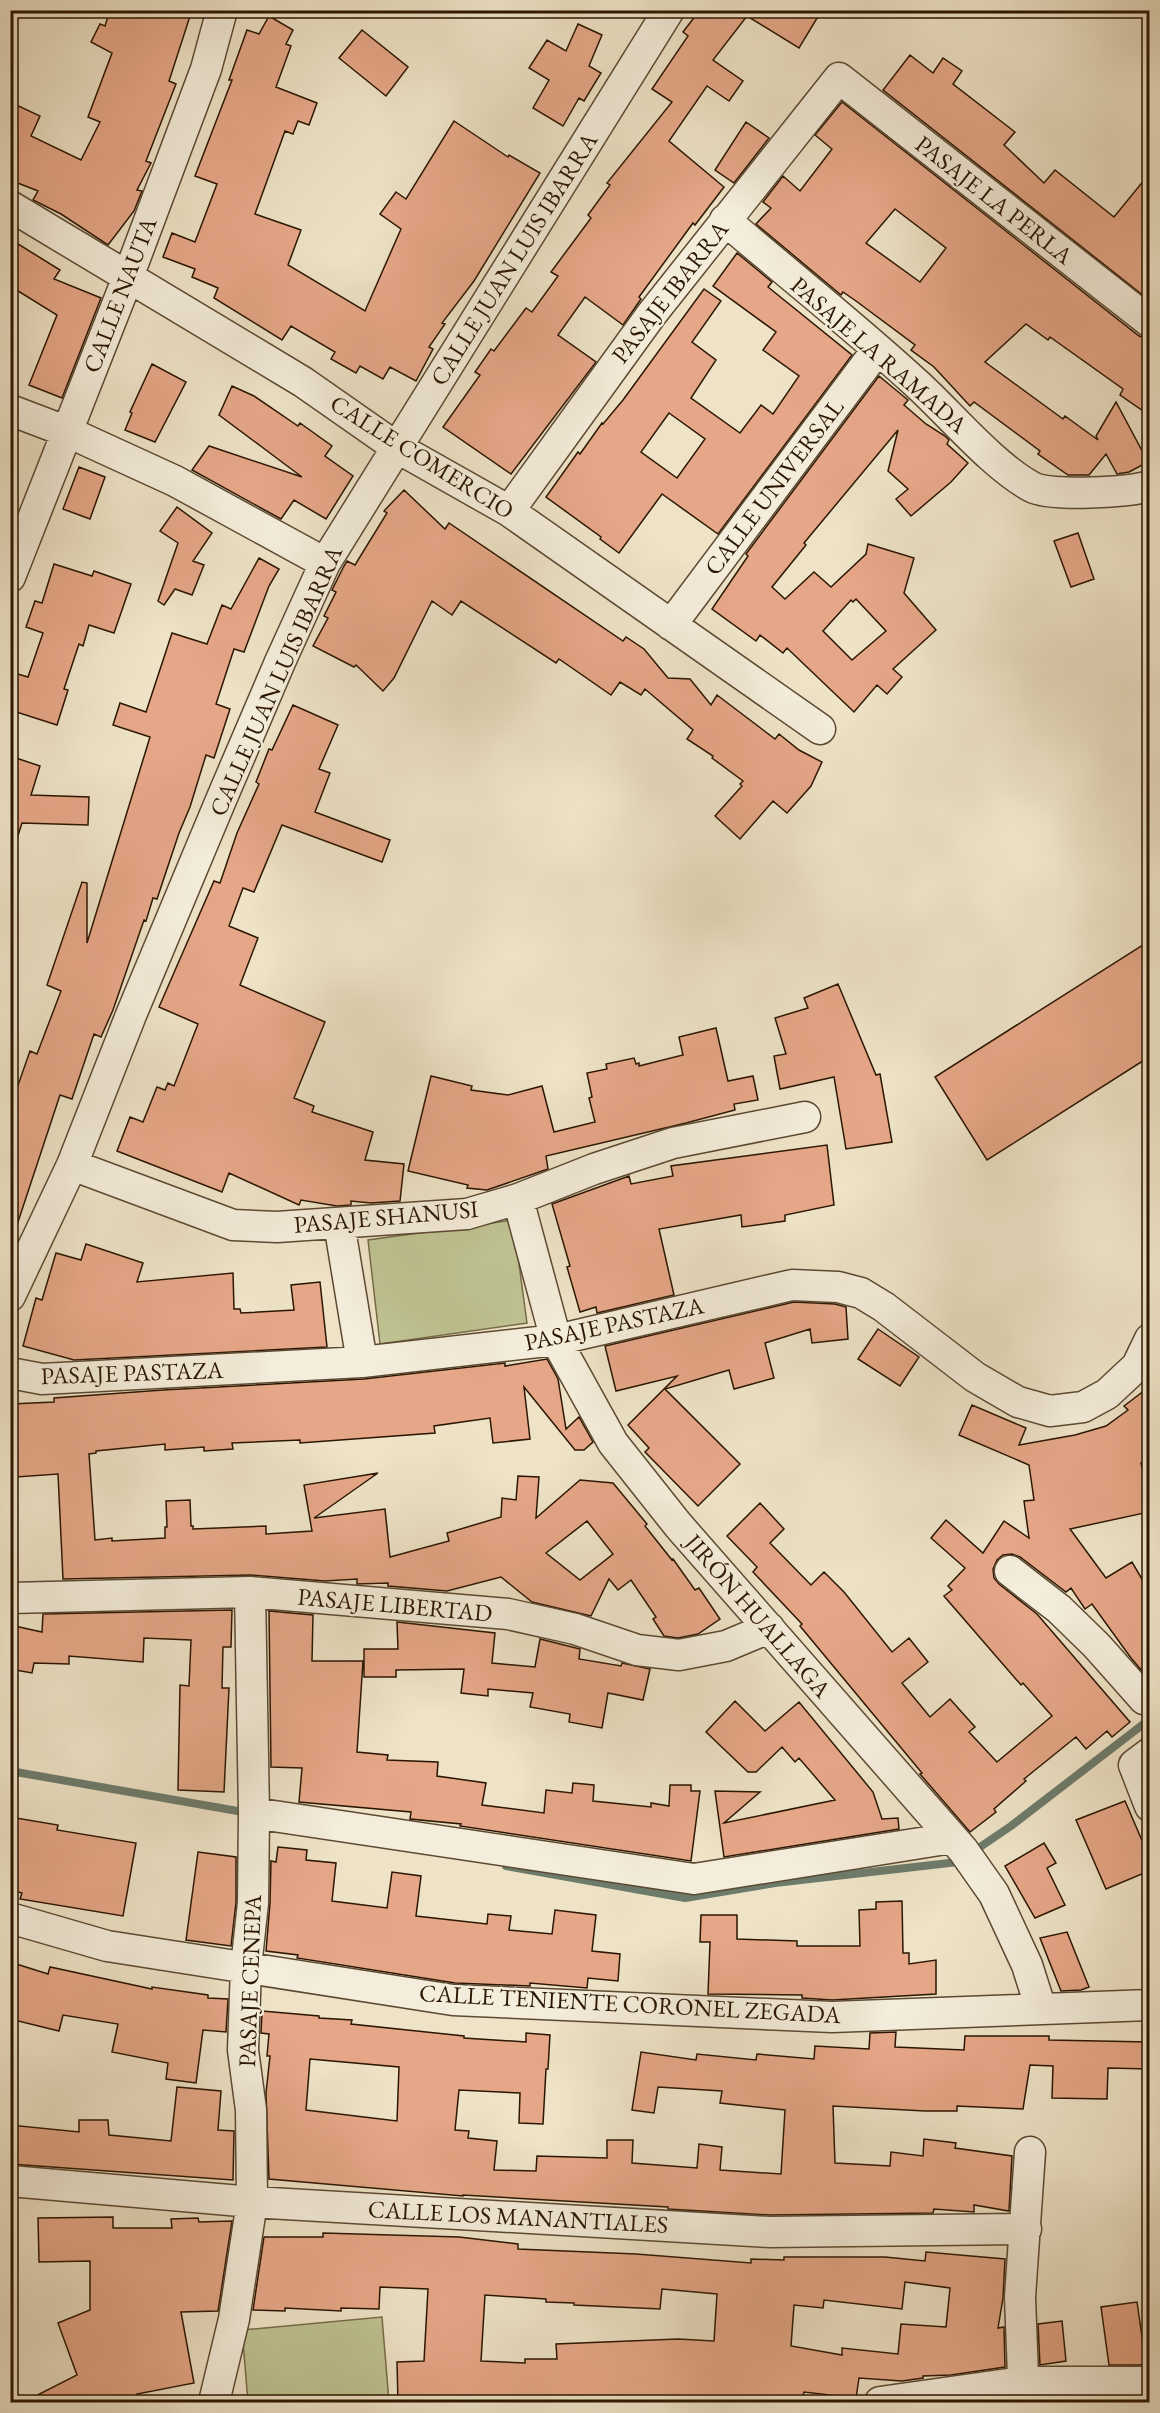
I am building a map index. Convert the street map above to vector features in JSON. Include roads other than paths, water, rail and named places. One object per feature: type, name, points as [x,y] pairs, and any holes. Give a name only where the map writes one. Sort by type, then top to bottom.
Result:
[{"type":"street","name":"CALLE NAUTA","points":[[10,577],[128,278],[206,69],[222,10]]},
{"type":"street","name":"CALLE JUAN LUIS IBARRA","points":[[10,1296],[72,1165],[221,800],[325,563],[669,10]]},
{"type":"street","name":"PASAJE IBARRA","points":[[509,511],[651,315],[839,78]]},
{"type":"street","name":"PASAJE LA PERLA","points":[[839,78],[1149,322]]},
{"type":"street","name":"CALLE COMERCIO","points":[[10,206],[303,382],[396,447],[509,511],[820,729]]},
{"type":"street","name":"PASAJE LA RAMADA","points":[[725,220],[916,383],[1001,464],[1034,489],[1064,493],[1137,490],[1149,486]]},
{"type":"street","name":"CALLE UNIVERSAL","points":[[671,625],[877,350]]},
{"type":"street","points":[[10,410],[68,432],[175,481],[325,563]]},
{"type":"street","name":"PASAJE SHANUSI","points":[[72,1165],[233,1225],[277,1227],[339,1223],[467,1214],[518,1199],[594,1169],[674,1143],[805,1117]]},
{"type":"street","name":"JIRÓN HUALLAGA","points":[[518,1199],[555,1340],[613,1443],[678,1525],[962,1850],[994,1894],[1027,1965],[1041,2009]]},
{"type":"street","points":[[339,1223],[362,1362]]},
{"type":"street","name":"PASAJE PASTAZA","points":[[10,1373],[42,1379],[362,1362],[555,1340],[792,1286],[838,1287],[861,1293],[884,1307],[975,1377],[1018,1402],[1050,1411],[1083,1407],[1143,1370],[1149,1339]]},
{"type":"street","points":[[1010,1571],[1059,1609],[1097,1646],[1144,1699],[1149,1698]]},
{"type":"street","name":"PASAJE LIBERTAD","points":[[10,1598],[250,1592],[508,1614],[575,1629],[637,1650],[679,1655],[726,1646],[770,1628]]},
{"type":"street","name":"PASAJE CENEPA","points":[[214,2403],[234,2319],[252,2202],[251,2110],[243,2050],[246,1968],[253,1903],[254,1814],[250,1592]]},
{"type":"street","points":[[1142,1759],[1149,1806]]},
{"type":"street","points":[[254,1814],[694,1880],[962,1850]]},
{"type":"street","name":"CALLE TENIENTE CORONEL ZEGADA","points":[[10,1918],[107,1946],[453,2000],[832,2017],[1149,2005]]},
{"type":"street","points":[[1023,2392],[1020,2297],[1030,2152]]},
{"type":"street","name":"CALLE LOS MANANTIALES","points":[[10,2181],[252,2202],[770,2232],[1026,2229]]},
{"type":"street","points":[[880,2403],[1149,2382]]},
{"type":"waterway","points":[[506,1866],[685,1898],[775,1883],[958,1862],[1011,1826],[1150,1719]]},
{"type":"waterway","points":[[10,1771],[249,1813]]}]
